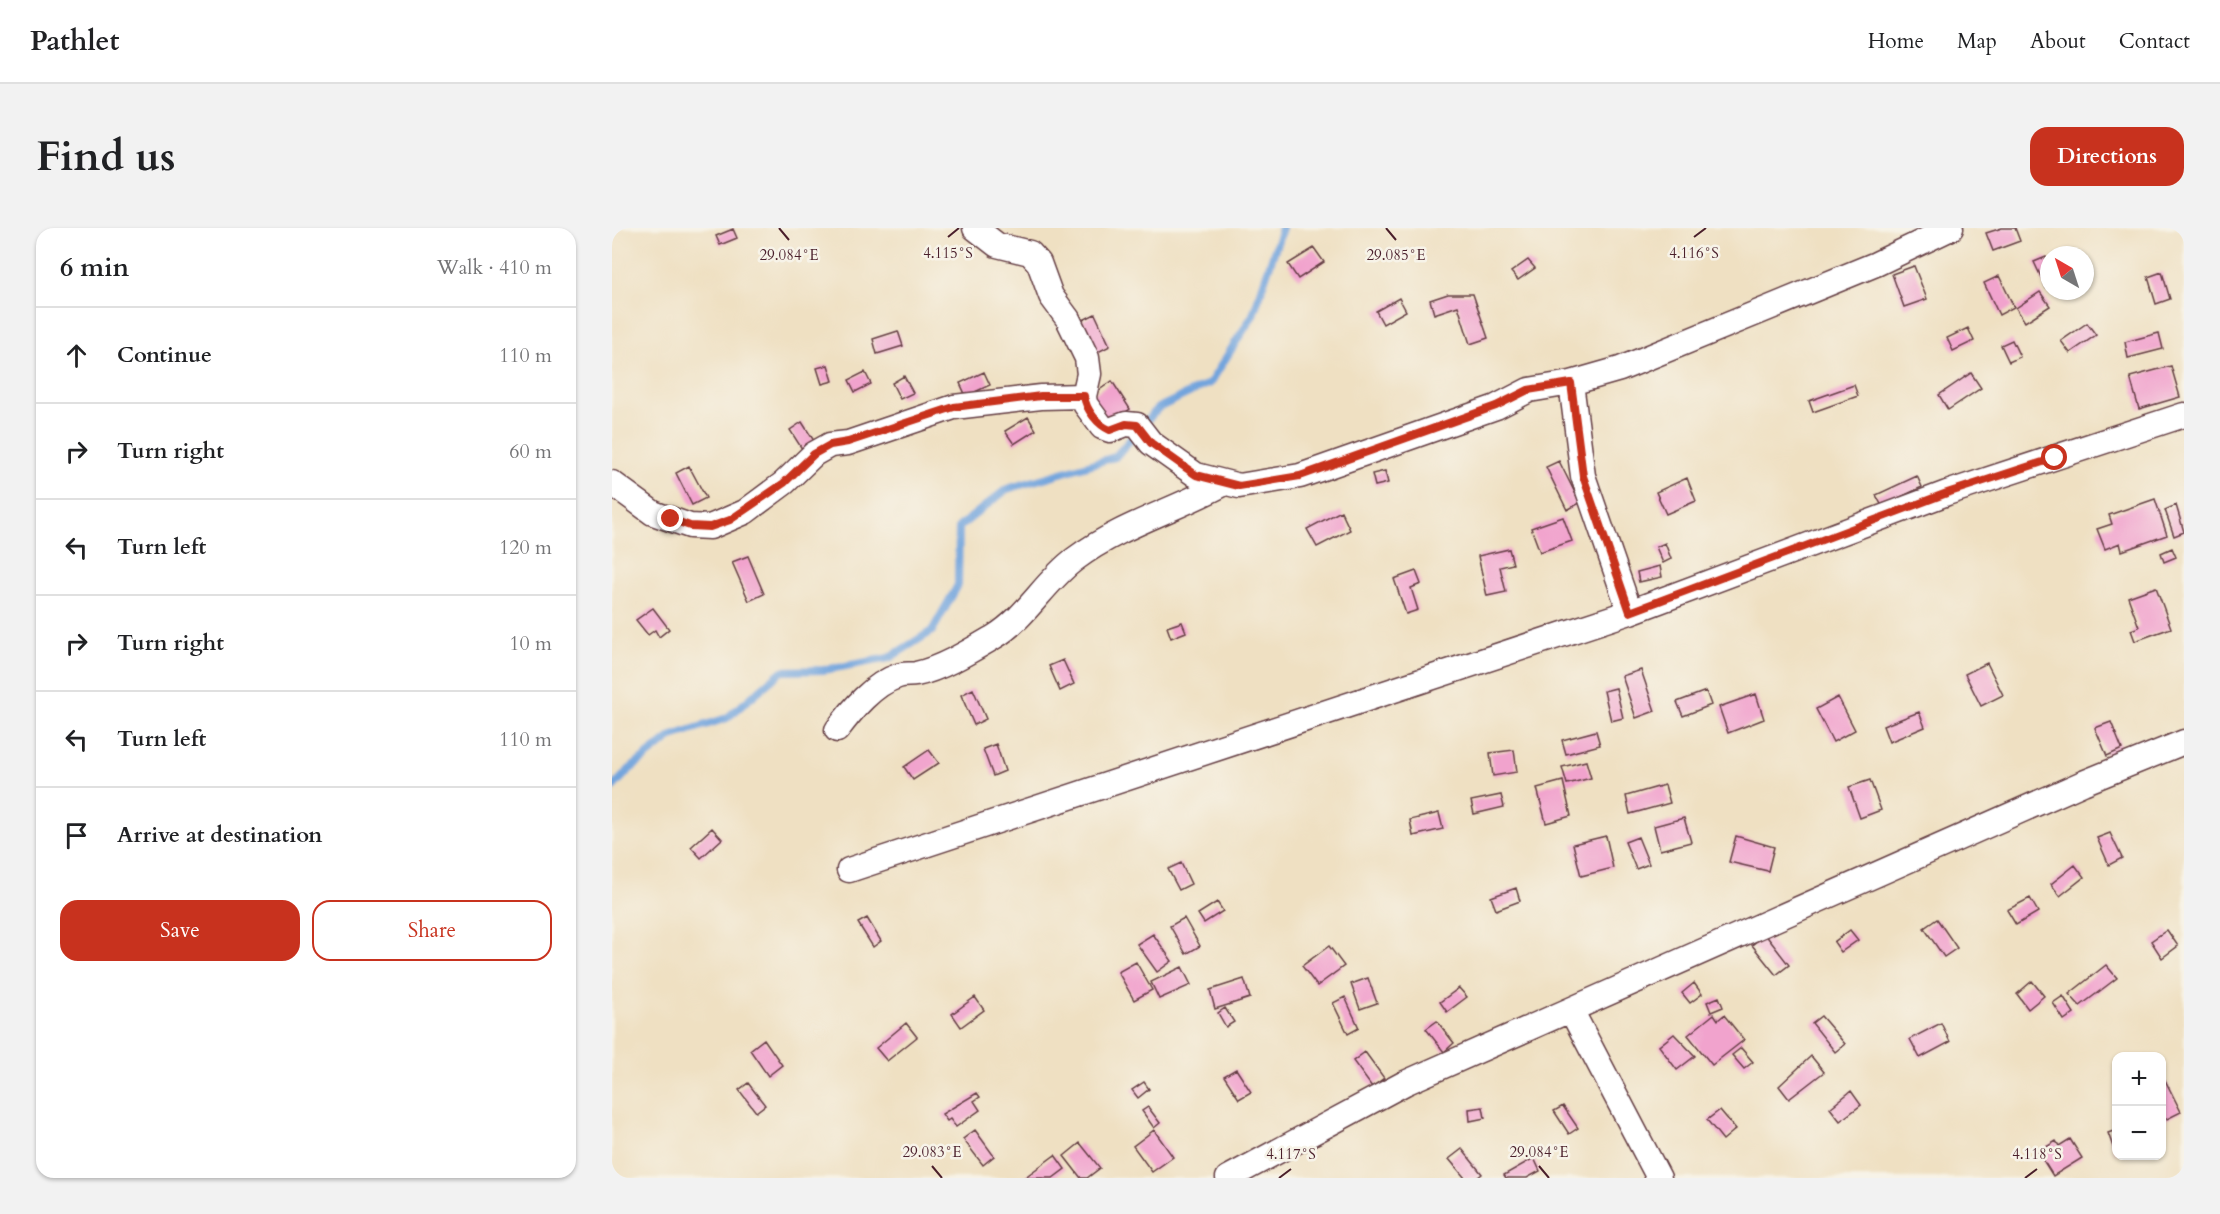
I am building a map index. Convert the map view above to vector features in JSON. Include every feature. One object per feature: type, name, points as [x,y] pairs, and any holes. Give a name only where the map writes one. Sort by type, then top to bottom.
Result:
[{"type":"street","points":[[975,228],[997,245],[1030,253],[1039,264],[1051,296],[1068,319],[1087,358],[1089,374],[1084,396],[1085,404],[1102,427],[1110,430],[1126,424],[1137,425],[1151,443],[1196,475],[1239,486],[1300,476],[1496,406],[1528,390],[1571,383],[1620,369],[1876,264],[1951,228]]},
{"type":"street","points":[[1571,383],[1583,476],[1630,612]]},
{"type":"street","points":[[612,483],[653,513],[690,526],[710,527],[745,512],[784,483],[814,454],[830,445],[848,442],[954,407],[1041,396],[1084,396]]},
{"type":"street","points":[[849,870],[1630,612],[1947,493],[2184,415]]},
{"type":"street","points":[[837,730],[852,709],[883,684],[897,676],[917,674],[942,663],[994,637],[1021,618],[1074,560],[1101,542],[1225,483]]},
{"type":"street","points":[[1228,1178],[1405,1083],[2084,783],[2184,742]]},
{"type":"street","points":[[1571,1010],[1659,1178]]},
{"type":"building","points":[[2002,228],[2015,228],[2020,241],[1993,251],[1986,233]]},
{"type":"building","points":[[733,229],[737,238],[720,245],[716,236]]},
{"type":"building","points":[[1314,248],[1324,262],[1298,279],[1288,264]]},
{"type":"building","points":[[1528,260],[1535,268],[1518,280],[1511,272]]},
{"type":"building","points":[[2040,260],[2040,275],[2034,262]]},
{"type":"building","points":[[1914,266],[1927,299],[1904,307],[1892,274]]},
{"type":"building","points":[[2162,272],[2170,299],[2156,304],[2148,277]]},
{"type":"building","points":[[1999,276],[2014,307],[1999,315],[1984,283]]},
{"type":"building","points":[[2040,292],[2040,300],[2046,300],[2050,306],[2025,322],[2016,308]]},
{"type":"building","points":[[1448,294],[1473,294],[1488,338],[1470,344],[1458,306],[1434,314],[1430,300]]},
{"type":"building","points":[[1399,298],[1406,311],[1383,324],[1376,311]]},
{"type":"building","points":[[1095,314],[1110,346],[1092,355],[1077,323]]},
{"type":"building","points":[[2087,323],[2096,335],[2070,353],[2061,341]]},
{"type":"building","points":[[1968,328],[1974,341],[1953,351],[1947,338]]},
{"type":"building","points":[[898,331],[903,346],[877,354],[873,339]]},
{"type":"building","points":[[2159,333],[2163,349],[2128,358],[2125,342]]},
{"type":"building","points":[[2012,340],[2020,357],[2009,362],[2001,345]]},
{"type":"building","points":[[828,365],[833,381],[822,384],[817,368]]},
{"type":"building","points":[[2171,366],[2180,397],[2139,409],[2130,377]]},
{"type":"building","points":[[865,372],[871,384],[855,392],[849,380]]},
{"type":"building","points":[[984,372],[990,385],[966,396],[960,383]]},
{"type":"building","points":[[1971,373],[1981,388],[1948,410],[1939,395]]},
{"type":"building","points":[[904,376],[913,393],[900,399],[892,383]]},
{"type":"building","points":[[1112,381],[1130,409],[1108,424],[1091,396]]},
{"type":"building","points":[[1854,385],[1858,396],[1813,412],[1809,401]]},
{"type":"building","points":[[1028,417],[1036,430],[1014,444],[1005,431]]},
{"type":"building","points":[[802,422],[816,444],[804,452],[790,430]]},
{"type":"building","points":[[1559,461],[1580,503],[1567,510],[1546,467]]},
{"type":"building","points":[[689,466],[706,498],[692,505],[676,473]]},
{"type":"building","points":[[1385,471],[1388,483],[1375,486],[1372,474]]},
{"type":"building","points":[[1917,476],[1922,487],[1882,506],[1876,495]]},
{"type":"building","points":[[1687,478],[1696,501],[1666,514],[1656,492]]},
{"type":"building","points":[[2155,499],[2167,535],[2122,551],[2120,543],[2105,549],[2097,529],[2112,524],[2109,515]]},
{"type":"building","points":[[2176,505],[2184,532],[2174,536],[2165,510]]},
{"type":"building","points":[[1341,511],[1350,530],[1317,547],[1307,529]]},
{"type":"building","points":[[1563,517],[1572,541],[1540,552],[1531,528]]},
{"type":"building","points":[[1665,543],[1671,559],[1663,563],[1656,547]]},
{"type":"building","points":[[2172,548],[2176,557],[2164,562],[2161,553]]},
{"type":"building","points":[[1509,549],[1513,564],[1500,567],[1506,592],[1487,596],[1478,556]]},
{"type":"building","points":[[748,556],[764,594],[749,601],[732,562]]},
{"type":"building","points":[[1660,566],[1662,577],[1639,582],[1637,572]]},
{"type":"building","points":[[1416,571],[1421,584],[1411,588],[1418,610],[1406,614],[1394,579]]},
{"type":"building","points":[[2156,587],[2171,628],[2135,641],[2131,630],[2139,627],[2128,597]]},
{"type":"building","points":[[653,608],[669,629],[659,637],[655,630],[648,635],[636,620]]},
{"type":"building","points":[[1182,622],[1186,632],[1171,638],[1167,627]]},
{"type":"building","points":[[1063,660],[1074,684],[1060,691],[1049,666]]},
{"type":"building","points":[[1987,663],[2003,695],[1981,706],[1965,674]]},
{"type":"building","points":[[1641,670],[1655,711],[1636,718],[1622,676]]},
{"type":"building","points":[[1616,688],[1623,718],[1611,721],[1604,691]]},
{"type":"building","points":[[973,689],[986,719],[974,725],[961,695]]},
{"type":"building","points":[[1706,691],[1711,705],[1683,716],[1677,702]]},
{"type":"building","points":[[1756,694],[1764,719],[1728,733],[1719,707]]},
{"type":"building","points":[[1838,697],[1855,730],[1833,742],[1816,709]]},
{"type":"building","points":[[1919,712],[1925,727],[1889,742],[1883,726]]},
{"type":"building","points":[[2111,722],[2122,749],[2107,756],[2095,728]]},
{"type":"building","points":[[1596,731],[1600,745],[1566,754],[1562,740]]},
{"type":"building","points":[[996,744],[1005,771],[993,776],[983,749]]},
{"type":"building","points":[[929,750],[939,763],[913,780],[904,767]]},
{"type":"building","points":[[1514,750],[1517,772],[1493,776],[1490,753]]},
{"type":"building","points":[[1586,761],[1591,778],[1567,784],[1562,767]]},
{"type":"building","points":[[1870,780],[1881,810],[1860,818],[1849,787]]},
{"type":"building","points":[[1563,781],[1571,816],[1546,823],[1537,788]]},
{"type":"building","points":[[1665,785],[1670,803],[1630,814],[1626,796]]},
{"type":"building","points":[[1501,795],[1504,807],[1474,814],[1471,801]]},
{"type":"building","points":[[1439,813],[1443,829],[1413,836],[1410,820]]},
{"type":"building","points":[[1684,818],[1691,842],[1660,850],[1654,826]]},
{"type":"building","points":[[712,828],[722,839],[701,858],[691,847]]},
{"type":"building","points":[[2110,833],[2122,858],[2109,865],[2097,838]]},
{"type":"building","points":[[1606,836],[1613,868],[1581,876],[1573,844]]},
{"type":"building","points":[[1736,836],[1774,847],[1768,871],[1729,862]]},
{"type":"building","points":[[1638,837],[1649,864],[1636,869],[1625,842]]},
{"type":"building","points":[[1181,863],[1191,884],[1179,890],[1168,869]]},
{"type":"building","points":[[2075,865],[2084,877],[2060,896],[2051,884]]},
{"type":"building","points":[[1516,888],[1520,901],[1496,910],[1491,897]]},
{"type":"building","points":[[2030,898],[2038,912],[2016,925],[2007,910]]},
{"type":"building","points":[[1217,902],[1223,911],[1204,923],[1198,914]]},
{"type":"building","points":[[867,918],[881,941],[873,947],[858,923]]},
{"type":"building","points":[[1184,918],[1200,946],[1186,954],[1170,926]]},
{"type":"building","points":[[1937,919],[1957,948],[1944,957],[1924,928]]},
{"type":"building","points":[[1850,930],[1858,940],[1841,952],[1834,942]]},
{"type":"building","points":[[2167,930],[2178,946],[2162,958],[2151,941]]},
{"type":"building","points":[[1153,934],[1172,961],[1157,972],[1137,944]]},
{"type":"building","points":[[1765,934],[1789,965],[1776,975],[1752,945]]},
{"type":"building","points":[[1329,946],[1344,966],[1317,986],[1302,966]]},
{"type":"building","points":[[1136,962],[1152,990],[1134,1000],[1118,972]]},
{"type":"building","points":[[2106,965],[2117,978],[2080,1006],[2069,994]]},
{"type":"building","points":[[1182,967],[1191,985],[1159,999],[1151,982]]},
{"type":"building","points":[[1368,978],[1377,1003],[1360,1009],[1351,984]]},
{"type":"building","points":[[1244,979],[1250,998],[1215,1009],[1210,990]]},
{"type":"building","points":[[2032,981],[2044,996],[2028,1009],[2017,994]]},
{"type":"building","points":[[1694,983],[1702,994],[1690,1003],[1682,993]]},
{"type":"building","points":[[1459,988],[1467,997],[1447,1012],[1440,1002]]},
{"type":"building","points":[[2063,996],[2074,1013],[2064,1020],[2053,1003]]},
{"type":"building","points":[[975,997],[984,1010],[961,1027],[952,1014]]},
{"type":"building","points":[[1345,997],[1359,1028],[1348,1034],[1333,1003]]},
{"type":"building","points":[[1719,997],[1723,1007],[1711,1012],[1707,1002]]},
{"type":"building","points":[[1225,1008],[1234,1022],[1226,1027],[1218,1013]]},
{"type":"building","points":[[1714,1014],[1718,1020],[1724,1015],[1744,1040],[1712,1065],[1688,1035]]},
{"type":"building","points":[[1821,1016],[1845,1044],[1835,1052],[1812,1023]]},
{"type":"building","points":[[1437,1021],[1454,1043],[1444,1052],[1426,1029]]},
{"type":"building","points":[[906,1023],[917,1037],[887,1061],[876,1048]]},
{"type":"building","points":[[1941,1023],[1950,1042],[1920,1058],[1910,1039]]},
{"type":"building","points":[[1674,1034],[1695,1056],[1677,1070],[1659,1046]]},
{"type":"building","points":[[764,1039],[782,1065],[768,1076],[750,1050]]},
{"type":"building","points":[[1741,1048],[1753,1062],[1744,1069],[1732,1055]]},
{"type":"building","points":[[1365,1052],[1384,1078],[1372,1087],[1353,1061]]},
{"type":"building","points":[[1811,1056],[1824,1072],[1789,1099],[1779,1086]]},
{"type":"building","points":[[1236,1069],[1251,1092],[1239,1099],[1224,1076]]},
{"type":"building","points":[[1144,1082],[1149,1089],[1138,1098],[1132,1090]]},
{"type":"building","points":[[2166,1082],[2181,1112],[2166,1120]]},
{"type":"building","points":[[748,1083],[765,1105],[756,1112],[739,1090]]},
{"type":"building","points":[[1851,1091],[1861,1105],[1840,1121],[1830,1108]]},
{"type":"building","points":[[977,1093],[980,1097],[974,1101],[980,1110],[956,1127],[950,1119],[947,1121],[942,1114]]},
{"type":"building","points":[[1563,1106],[1578,1128],[1569,1134],[1554,1111]]},
{"type":"building","points":[[1148,1107],[1160,1123],[1154,1128],[1142,1111]]},
{"type":"building","points":[[1483,1107],[1485,1118],[1470,1121],[1469,1109]]},
{"type":"building","points":[[1720,1110],[1736,1129],[1723,1140],[1707,1120]]},
{"type":"building","points":[[975,1130],[994,1156],[983,1165],[963,1139]]},
{"type":"building","points":[[1154,1130],[1173,1157],[1152,1172],[1133,1146]]},
{"type":"building","points":[[2112,1132],[2112,1144],[2108,1133]]},
{"type":"building","points":[[2070,1139],[2082,1158],[2053,1176],[2038,1152],[2056,1141],[2059,1146]]},
{"type":"building","points":[[1080,1143],[1100,1168],[1087,1178],[1081,1178],[1064,1156]]},
{"type":"building","points":[[1462,1149],[1482,1174],[1477,1178],[1465,1178],[1449,1159]]},
{"type":"building","points":[[1055,1155],[1065,1169],[1053,1178],[1024,1178]]},
{"type":"building","points":[[1534,1158],[1540,1171],[1527,1178],[1506,1178],[1504,1175]]},
{"type":"waterway","points":[[612,788],[629,770],[672,736],[727,718],[782,671],[824,670],[889,658],[932,631],[958,585],[959,527],[1007,489],[1115,457],[1158,408],[1210,383],[1253,315],[1282,228]]},
{"type":"route","points":[[671,519],[690,526],[710,527],[730,520],[745,512],[763,496],[784,483],[814,454],[830,445],[848,442],[954,407],[1041,396],[1084,396],[1085,404],[1102,427],[1110,430],[1126,424],[1137,425],[1151,443],[1196,475],[1239,486],[1300,476],[1496,406],[1528,390],[1571,383],[1578,452],[1583,476],[1630,612],[1947,493],[2055,458]]}]
